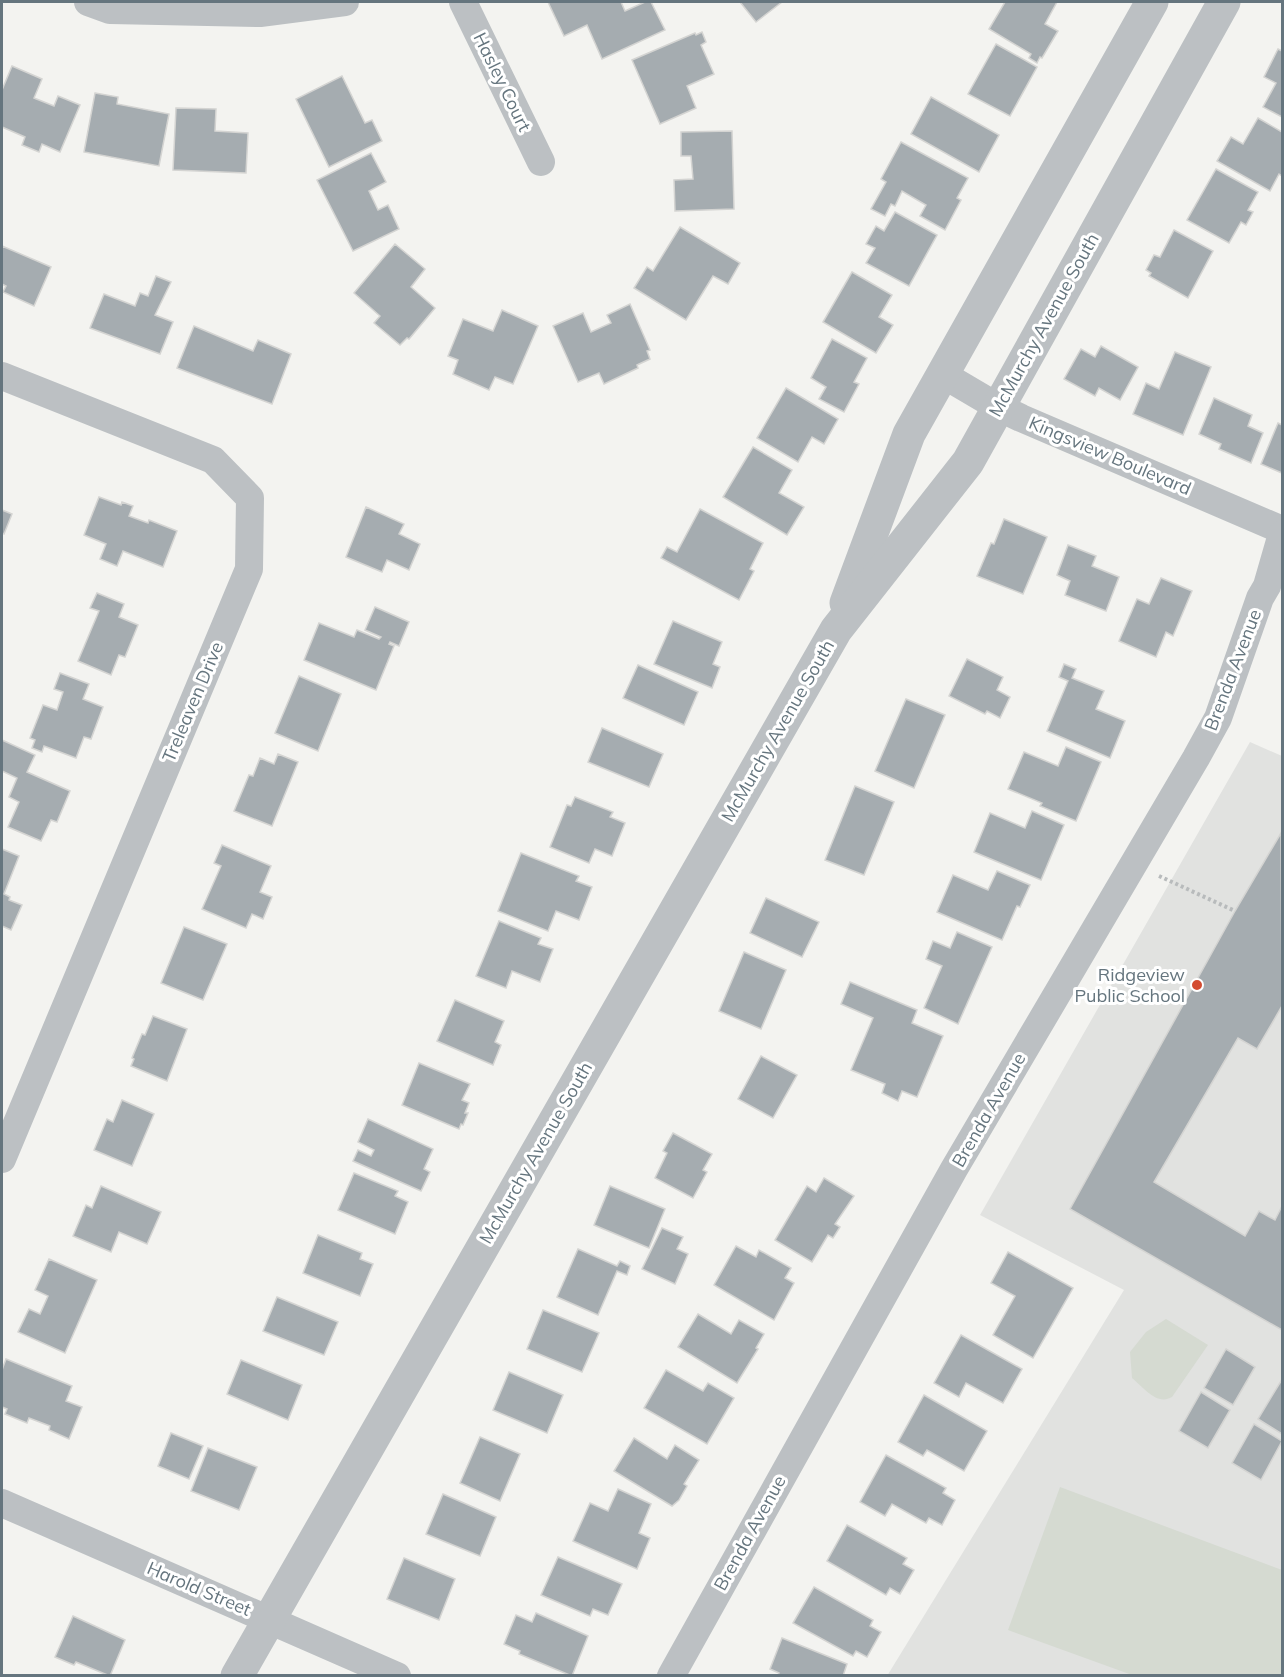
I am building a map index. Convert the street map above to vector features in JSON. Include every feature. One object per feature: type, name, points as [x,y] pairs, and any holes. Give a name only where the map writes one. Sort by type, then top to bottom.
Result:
[{"type":"street","points":[[88,2],[110,10],[260,13],[345,2]]},
{"type":"street","name":"Hasley Court","points":[[463,2],[541,162]]},
{"type":"street","name":"McMurchy Avenue South","points":[[836,630],[904,444],[1152,2]]},
{"type":"street","name":"McMurchy Avenue South","points":[[237,1676],[268,1618],[836,630],[961,472],[1224,2]]},
{"type":"street","name":"Kingsview Boulevard","points":[[942,374],[998,407],[1282,532]]},
{"type":"street","name":"Treleaven Drive","points":[[2,376],[213,460],[250,498],[249,569],[2,1159]]},
{"type":"street","name":"Brenda Avenue","points":[[671,1676],[954,1169],[1218,718],[1260,598],[1267,586],[1282,532]]},
{"type":"street","name":"Harold Street","points":[[2,1503],[397,1676]]},
{"type":"path","points":[[1134,864],[1234,911]]},
{"type":"shaded area","name":"Ridgeview Public School","points":[[1250,742],[1282,756],[1282,1675],[887,1676],[1124,1290],[980,1215]]},
{"type":"shaded area","points":[[1166,1319],[1208,1345],[1172,1397],[1161,1399],[1151,1395],[1132,1378],[1130,1352],[1146,1332]]},
{"type":"shaded area","points":[[1060,1487],[1282,1570],[1282,1675],[1132,1675],[1008,1630]]},
{"type":"building","points":[[548,2],[621,2],[625,11],[645,2],[651,2],[665,30],[602,59],[587,25],[564,36]]},
{"type":"building","points":[[740,2],[782,2],[756,22]]},
{"type":"building","points":[[1005,2],[1057,2],[1045,24],[1058,31],[1037,63],[1029,58],[1031,54],[989,29]]},
{"type":"building","points":[[702,32],[706,42],[701,45],[714,74],[687,86],[696,108],[660,124],[632,60]]},
{"type":"building","points":[[996,44],[1037,67],[1010,116],[968,94]]},
{"type":"building","points":[[1278,49],[1282,51],[1282,117],[1263,107],[1276,83],[1264,77]]},
{"type":"building","points":[[12,66],[42,79],[34,98],[54,106],[58,96],[80,105],[60,152],[42,144],[39,152],[22,145],[25,137],[2,127],[2,90]]},
{"type":"building","points":[[342,76],[365,123],[372,120],[382,141],[329,167],[296,99]]},
{"type":"building","points":[[95,93],[118,97],[117,104],[169,114],[159,166],[84,152]]},
{"type":"building","points":[[931,97],[999,135],[979,172],[911,134]]},
{"type":"building","points":[[176,108],[216,109],[215,131],[248,133],[246,173],[173,170]]},
{"type":"building","points":[[1258,118],[1282,132],[1282,176],[1279,174],[1270,191],[1217,161],[1231,137],[1243,144]]},
{"type":"building","points":[[732,131],[734,209],[675,211],[674,180],[693,179],[691,156],[681,156],[681,132]]},
{"type":"building","points":[[901,142],[968,178],[957,198],[961,200],[945,230],[920,216],[926,205],[902,191],[895,206],[891,204],[885,216],[871,209],[886,182],[881,179]]},
{"type":"building","points":[[371,153],[386,182],[369,191],[378,210],[388,205],[399,229],[353,251],[317,180]]},
{"type":"building","points":[[1216,169],[1258,192],[1248,210],[1253,212],[1246,225],[1241,222],[1229,243],[1187,220]]},
{"type":"building","points":[[895,212],[937,235],[909,286],[866,263],[875,248],[866,244],[876,226],[884,231]]},
{"type":"building","points":[[680,227],[740,263],[728,284],[713,276],[686,320],[634,288],[647,267],[653,271]]},
{"type":"building","points":[[1174,230],[1213,251],[1188,298],[1149,276],[1151,273],[1146,270],[1154,255],[1160,257]]},
{"type":"building","points":[[395,244],[425,269],[411,287],[435,308],[409,339],[407,338],[400,345],[374,323],[380,316],[354,293]]},
{"type":"building","points":[[2,246],[51,267],[34,306],[3,292],[6,286],[2,284]]},
{"type":"building","points":[[852,272],[892,295],[879,317],[893,325],[876,353],[823,322]]},
{"type":"building","points":[[156,276],[171,282],[155,315],[173,322],[160,354],[90,328],[104,294],[135,306],[140,293],[148,296]]},
{"type":"building","points":[[630,304],[650,350],[647,351],[650,359],[637,365],[638,368],[604,384],[599,373],[578,382],[553,326],[583,313],[591,332],[611,323],[607,315]]},
{"type":"building","points":[[502,310],[538,326],[513,384],[495,377],[489,390],[453,374],[458,360],[448,356],[463,319],[493,331]]},
{"type":"building","points":[[194,326],[253,351],[258,340],[291,354],[272,404],[177,368]]},
{"type":"building","points":[[832,339],[867,358],[854,382],[859,384],[844,412],[819,399],[826,387],[811,378]]},
{"type":"building","points":[[1101,346],[1138,367],[1120,400],[1099,388],[1095,396],[1064,379],[1081,349],[1095,357]]},
{"type":"building","points":[[1175,352],[1211,367],[1183,435],[1133,414],[1146,383],[1159,389]]},
{"type":"building","points":[[786,388],[838,419],[824,444],[812,437],[798,462],[757,438]]},
{"type":"building","points":[[1214,398],[1252,415],[1248,426],[1263,433],[1251,463],[1219,449],[1221,444],[1199,434]]},
{"type":"building","points":[[1278,423],[1282,425],[1282,473],[1261,464]]},
{"type":"building","points":[[753,447],[792,470],[779,493],[804,507],[787,535],[723,497]]},
{"type":"building","points":[[99,497],[121,505],[122,502],[133,506],[129,516],[148,523],[149,520],[177,531],[163,567],[123,551],[117,566],[100,559],[106,544],[84,535]]},
{"type":"building","points":[[366,507],[404,524],[399,534],[420,544],[409,570],[387,560],[382,572],[346,557]]},
{"type":"building","points":[[700,509],[763,543],[750,569],[754,571],[739,600],[661,558],[667,547],[677,552]]},
{"type":"building","points":[[2,510],[12,514],[4,534],[2,533]]},
{"type":"building","points":[[1004,519],[1047,537],[1023,594],[977,576]]},
{"type":"building","points":[[1068,545],[1096,556],[1092,566],[1119,577],[1106,611],[1065,595],[1070,581],[1057,575]]},
{"type":"building","points":[[1161,578],[1192,591],[1173,636],[1166,632],[1156,657],[1119,641],[1137,599],[1149,604]]},
{"type":"building","points":[[97,593],[124,604],[119,617],[138,625],[125,657],[119,655],[111,675],[78,661],[99,611],[90,608]]},
{"type":"building","points":[[375,607],[409,622],[399,646],[390,642],[389,644],[394,646],[376,690],[304,660],[319,623],[354,637],[357,630],[379,639],[381,637],[365,630]]},
{"type":"building","points":[[673,621],[722,642],[713,664],[720,667],[712,688],[654,664]]},
{"type":"building","points":[[967,659],[1003,677],[997,690],[1010,697],[1000,718],[987,711],[985,714],[949,696]]},
{"type":"building","points":[[1064,664],[1076,669],[1072,678],[1104,691],[1096,709],[1125,721],[1110,758],[1047,731],[1068,681],[1059,677]]},
{"type":"building","points":[[638,665],[698,692],[684,725],[623,698]]},
{"type":"building","points":[[60,673],[89,684],[83,699],[103,707],[91,739],[84,737],[76,758],[44,746],[42,752],[32,748],[35,740],[30,738],[43,705],[57,710],[63,692],[54,689]]},
{"type":"building","points":[[299,676],[341,694],[318,751],[275,733]]},
{"type":"building","points":[[906,699],[945,715],[914,788],[875,771]]},
{"type":"building","points":[[602,728],[663,754],[649,787],[588,762]]},
{"type":"building","points":[[2,740],[35,755],[27,772],[70,791],[57,822],[51,820],[41,841],[8,827],[19,802],[9,797],[17,778],[2,771]]},
{"type":"building","points":[[1066,747],[1101,762],[1076,821],[1040,806],[1042,803],[1008,789],[1024,752],[1058,766]]},
{"type":"building","points":[[278,754],[298,762],[272,826],[234,811],[249,775],[253,776],[260,758],[274,764]]},
{"type":"building","points":[[855,786],[894,802],[864,875],[825,860]]},
{"type":"building","points":[[575,797],[613,812],[610,817],[625,823],[612,856],[595,849],[589,863],[550,847],[567,805],[571,806]]},
{"type":"building","points":[[1032,811],[1064,825],[1041,880],[974,852],[990,813],[1025,828]]},
{"type":"building","points":[[1281,833],[1282,1006],[1257,1049],[1238,1038],[1154,1182],[1245,1236],[1259,1211],[1275,1220],[1282,1206],[1282,1330],[1070,1209],[1235,911]]},
{"type":"building","points":[[222,845],[271,866],[260,892],[272,897],[263,919],[252,914],[246,928],[202,909],[221,866],[214,863]]},
{"type":"building","points":[[2,849],[19,856],[4,894],[10,897],[9,900],[22,905],[11,930],[2,926]]},
{"type":"building","points":[[521,853],[579,876],[576,881],[592,887],[579,920],[556,911],[548,931],[498,911]]},
{"type":"building","points":[[997,871],[1030,885],[1020,907],[1017,906],[1002,940],[937,912],[953,875],[988,890]]},
{"type":"building","points":[[766,898],[819,922],[802,957],[750,933]]},
{"type":"building","points":[[499,921],[541,938],[538,944],[553,949],[540,982],[512,971],[506,988],[476,976]]},
{"type":"building","points":[[184,927],[227,944],[203,1000],[161,983]]},
{"type":"building","points":[[957,932],[992,947],[958,1024],[924,1008],[942,966],[926,959],[933,941],[950,948]]},
{"type":"building","points":[[744,952],[786,970],[761,1029],[719,1011]]},
{"type":"building","points":[[850,982],[917,1010],[912,1023],[943,1036],[917,1097],[902,1091],[898,1101],[882,1093],[885,1084],[851,1070],[873,1018],[841,1004]]},
{"type":"building","points":[[455,1000],[504,1021],[495,1042],[501,1045],[493,1065],[437,1041]]},
{"type":"building","points":[[153,1016],[187,1029],[167,1081],[131,1066],[142,1034],[145,1035]]},
{"type":"building","points":[[761,1056],[797,1075],[773,1118],[738,1099]]},
{"type":"building","points":[[419,1063],[470,1084],[462,1100],[469,1103],[465,1113],[468,1113],[459,1129],[402,1105]]},
{"type":"building","points":[[122,1100],[154,1114],[132,1166],[94,1150],[107,1119],[113,1122]]},
{"type":"building","points":[[368,1119],[433,1149],[424,1169],[430,1172],[421,1191],[353,1161],[358,1150],[371,1156],[374,1150],[358,1142]]},
{"type":"building","points":[[673,1133],[712,1154],[703,1170],[707,1172],[693,1198],[655,1178],[667,1153],[663,1151]]},
{"type":"building","points":[[354,1173],[398,1191],[395,1196],[408,1202],[395,1234],[338,1210]]},
{"type":"building","points":[[824,1178],[854,1196],[835,1224],[840,1227],[833,1238],[828,1235],[812,1262],[775,1240],[807,1186],[816,1192]]},
{"type":"building","points":[[101,1186],[161,1212],[147,1244],[119,1232],[111,1252],[73,1236],[86,1205],[92,1208]]},
{"type":"building","points":[[610,1186],[665,1209],[649,1248],[594,1225]]},
{"type":"building","points":[[662,1228],[683,1237],[677,1249],[688,1254],[675,1284],[642,1269]]},
{"type":"building","points":[[318,1235],[362,1253],[360,1259],[373,1264],[360,1296],[303,1273]]},
{"type":"building","points":[[736,1246],[756,1257],[759,1250],[791,1268],[785,1278],[794,1283],[774,1320],[714,1285]]},
{"type":"building","points":[[578,1249],[617,1266],[620,1261],[630,1266],[627,1275],[617,1271],[598,1315],[557,1297]]},
{"type":"building","points":[[1008,1252],[1073,1288],[1033,1358],[993,1335],[1015,1296],[991,1283]]},
{"type":"building","points":[[49,1259],[97,1280],[65,1353],[18,1332],[29,1309],[40,1314],[48,1296],[35,1290]]},
{"type":"building","points":[[277,1297],[338,1322],[324,1355],[263,1331]]},
{"type":"building","points":[[543,1310],[599,1333],[582,1372],[527,1349]]},
{"type":"building","points":[[698,1314],[731,1334],[739,1320],[764,1334],[756,1348],[758,1349],[737,1383],[678,1347]]},
{"type":"building","points":[[961,1335],[1022,1369],[1003,1403],[966,1383],[959,1397],[934,1383]]},
{"type":"building","points":[[1226,1349],[1255,1367],[1233,1405],[1204,1388]]},
{"type":"building","points":[[6,1359],[72,1386],[66,1401],[82,1407],[69,1439],[49,1430],[50,1426],[29,1418],[27,1423],[5,1414],[7,1409],[2,1407],[2,1370]]},
{"type":"building","points":[[241,1360],[302,1385],[288,1420],[227,1394]]},
{"type":"building","points":[[666,1370],[703,1391],[708,1383],[734,1398],[707,1444],[644,1408]]},
{"type":"building","points":[[509,1372],[563,1395],[547,1433],[493,1410]]},
{"type":"building","points":[[1282,1382],[1282,1434],[1258,1419]]},
{"type":"building","points":[[1201,1392],[1230,1410],[1208,1448],[1179,1431]]},
{"type":"building","points":[[924,1395],[987,1431],[964,1471],[927,1450],[923,1456],[898,1442]]},
{"type":"building","points":[[1254,1424],[1282,1441],[1261,1480],[1232,1463]]},
{"type":"building","points":[[171,1433],[203,1446],[189,1479],[158,1466]]},
{"type":"building","points":[[480,1437],[520,1454],[500,1501],[460,1483]]},
{"type":"building","points":[[634,1438],[667,1459],[675,1445],[699,1460],[684,1484],[687,1486],[679,1500],[672,1506],[614,1471]]},
{"type":"building","points":[[208,1448],[257,1467],[239,1510],[191,1491]]},
{"type":"building","points":[[886,1455],[946,1488],[943,1493],[955,1500],[942,1525],[929,1518],[926,1523],[892,1504],[885,1516],[860,1502]]},
{"type":"building","points":[[618,1489],[651,1504],[639,1533],[650,1538],[637,1569],[573,1541],[590,1503],[608,1511]]},
{"type":"building","points":[[443,1494],[496,1517],[480,1556],[426,1534]]},
{"type":"building","points":[[847,1525],[907,1558],[903,1564],[914,1570],[900,1594],[890,1588],[886,1595],[827,1561]]},
{"type":"building","points":[[558,1557],[622,1584],[608,1615],[593,1609],[590,1616],[541,1595]]},
{"type":"building","points":[[404,1558],[455,1579],[439,1620],[387,1599]]},
{"type":"building","points":[[814,1587],[873,1620],[870,1626],[881,1632],[867,1657],[856,1651],[853,1656],[793,1623]]},
{"type":"building","points":[[536,1613],[588,1636],[572,1676],[519,1654],[520,1651],[504,1644],[516,1615],[532,1622]]},
{"type":"building","points":[[73,1616],[125,1640],[110,1676],[76,1662],[74,1665],[55,1657]]},
{"type":"building","points":[[782,1638],[847,1664],[843,1676],[778,1676],[779,1673],[770,1669]]},
{"type":"place","name":"Ridgeview Public School","points":[[1197,985]]}]
